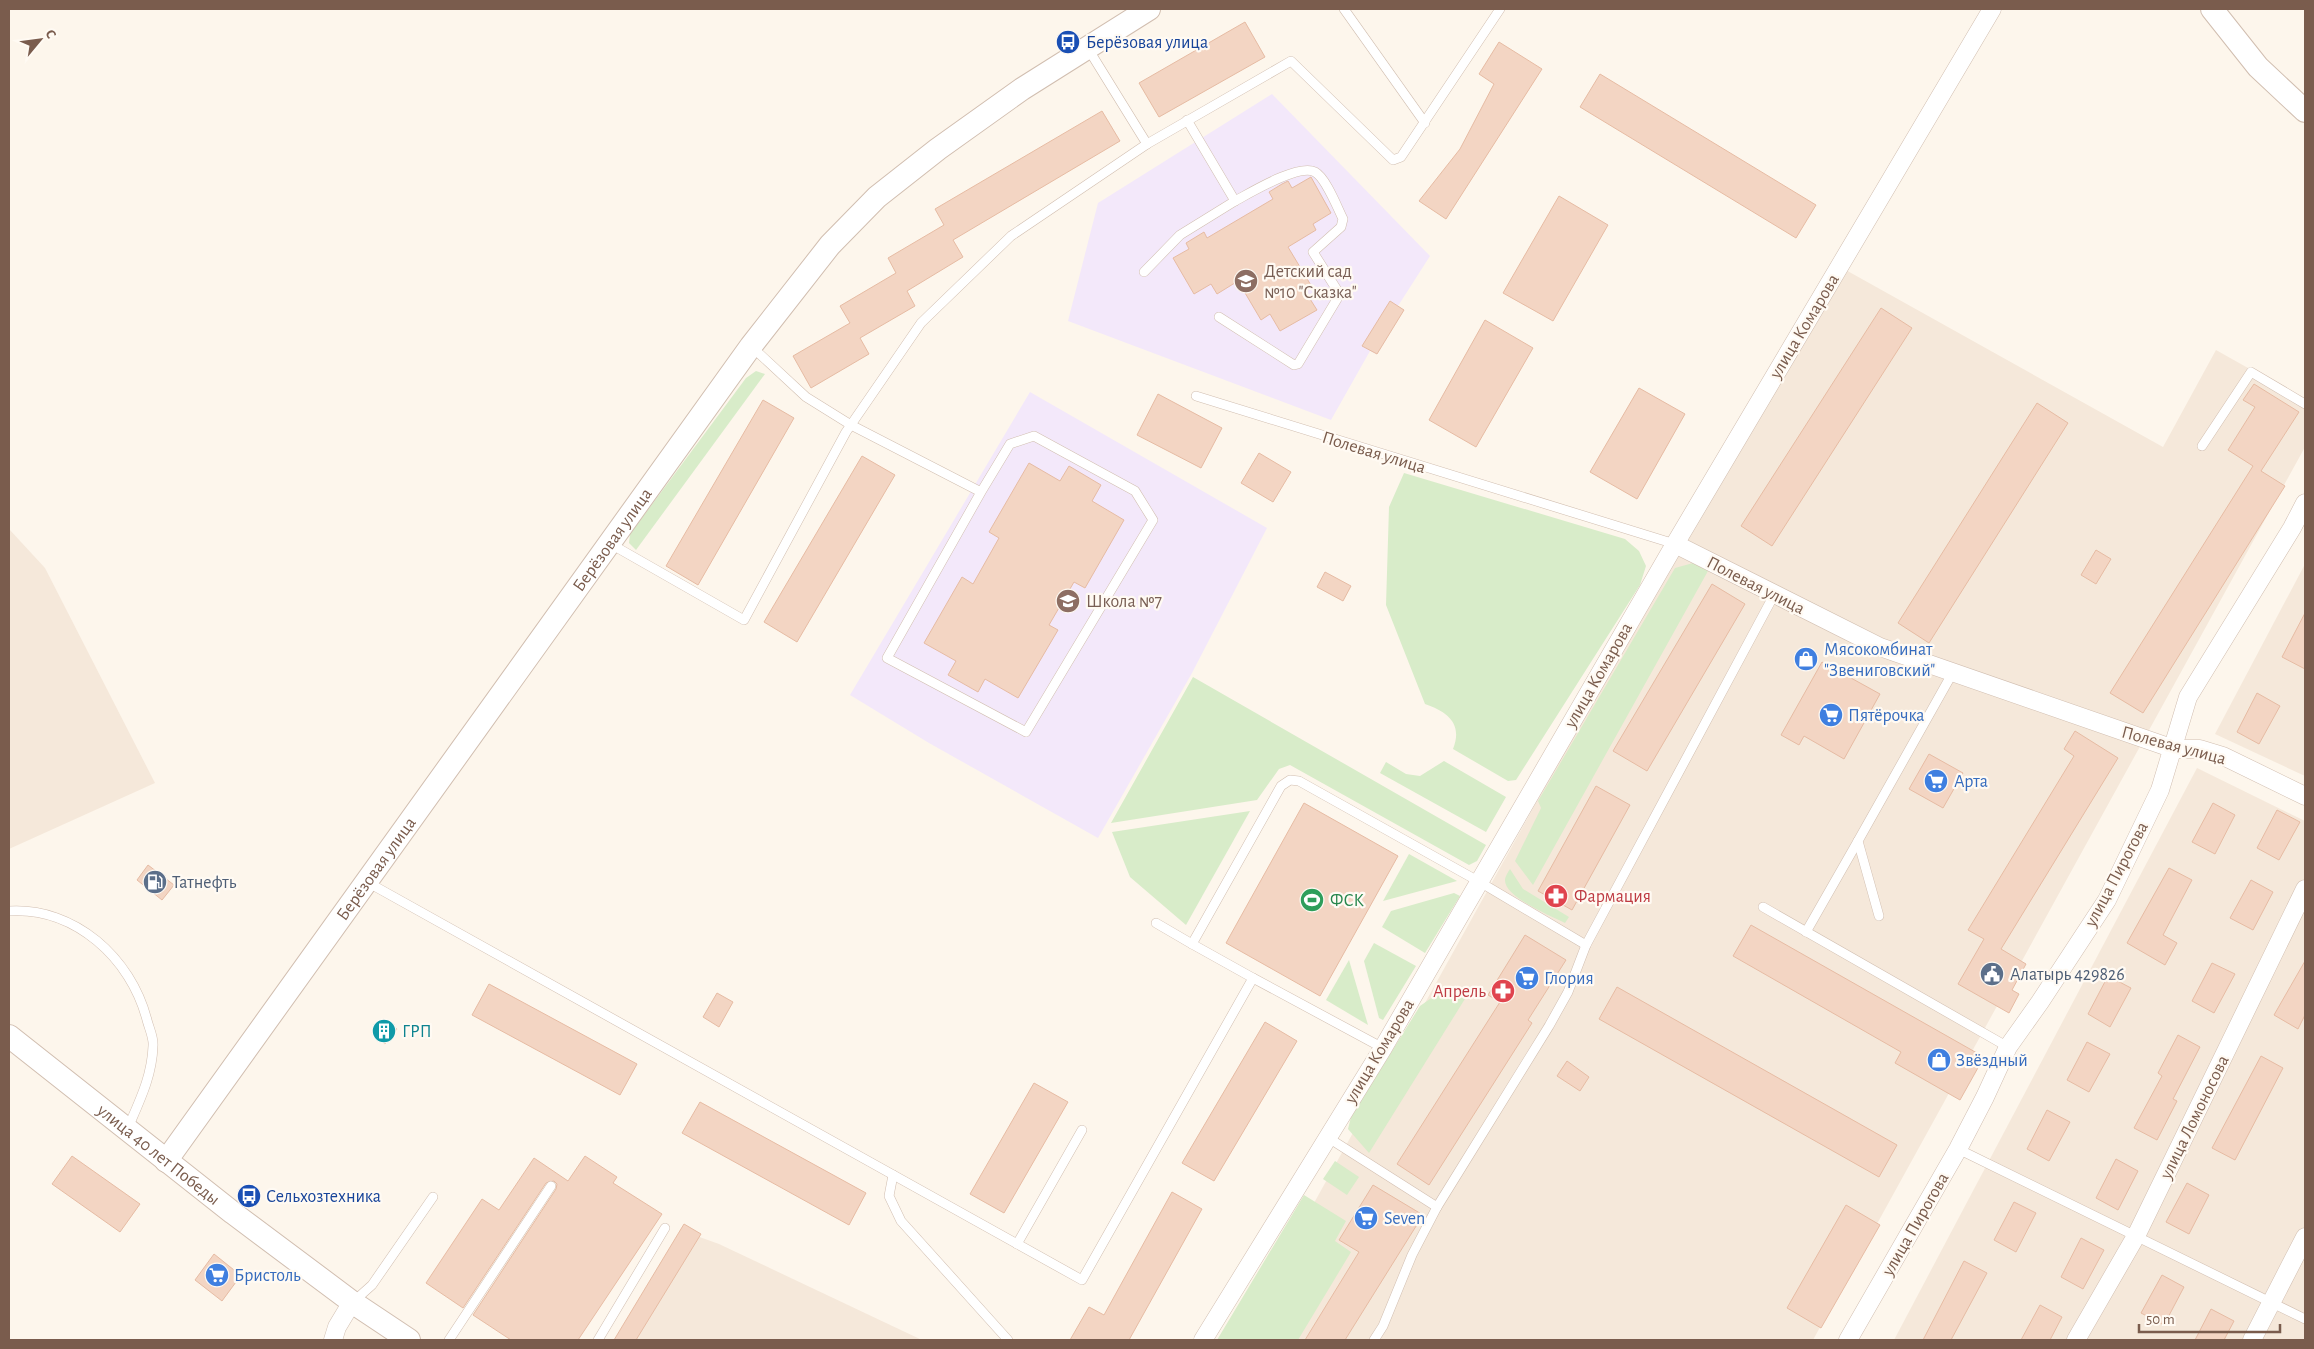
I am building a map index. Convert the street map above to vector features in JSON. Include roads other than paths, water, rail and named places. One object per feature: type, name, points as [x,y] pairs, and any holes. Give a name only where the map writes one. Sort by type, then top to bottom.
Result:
[{"type":"street","name":"Берёзовая улица","points":[[166,1161],[751,346],[830,245],[877,197],[938,149],[1087,47],[1149,9]]},
{"type":"street","name":"улица Комарова","points":[[1203,1340],[1326,1137],[1383,1048],[1674,544],[1992,9]]},
{"type":"street","points":[[2212,9],[2258,67],[2305,111]]},
{"type":"street","name":"улица Пирогова","points":[[1848,1340],[1958,1149],[1986,1097],[2008,1047],[2107,900],[2160,790],[2174,749],[2179,720],[2188,697],[2287,537],[2305,503]]},
{"type":"street","name":"Полевая улица","points":[[1674,544],[1880,647],[1952,674],[2174,749],[2200,749],[2223,756],[2305,796]]},
{"type":"street","name":"улица Ломоносова","points":[[2076,1340],[2136,1236],[2305,889]]},
{"type":"street","name":"улица 40 лет Победы","points":[[9,1036],[166,1161],[352,1302],[410,1340]]},
{"type":"street","points":[[2252,1340],[2305,1237]]},
{"type":"street","points":[[333,1340],[337,1327],[352,1302]]},
{"type":"lane","points":[[1344,9],[1425,123]]},
{"type":"lane","points":[[609,543],[744,620],[851,424],[921,323],[1011,236],[1147,144],[1291,61],[1392,160],[1401,157],[1500,9]]},
{"type":"lane","points":[[1087,47],[1147,144]]},
{"type":"lane","points":[[1187,120],[1235,201]]},
{"type":"lane","points":[[1144,272],[1180,235],[1235,201],[1291,174],[1306,170],[1318,175],[1343,219],[1341,227],[1313,252],[1337,290],[1336,299],[1298,364],[1294,365],[1219,317]]},
{"type":"lane","points":[[751,346],[806,397],[851,424],[981,492]]},
{"type":"lane","points":[[2202,446],[2251,372],[2305,404]]},
{"type":"lane","name":"Полевая улица","points":[[1196,396],[1674,544]]},
{"type":"lane","points":[[1034,436],[1135,491],[1153,520],[1026,732],[887,658],[981,492],[1010,444],[1034,436]]},
{"type":"lane","points":[[1374,1340],[1383,1326],[1412,1255],[1437,1207],[1568,992],[1586,945],[1774,595]]},
{"type":"lane","points":[[1806,932],[1952,674]]},
{"type":"lane","points":[[1192,944],[1281,786],[1290,780],[1299,781],[1478,881],[1586,945]]},
{"type":"lane","points":[[1858,841],[1879,916]]},
{"type":"lane","points":[[366,881],[1082,1280],[1253,978]]},
{"type":"lane","points":[[1764,908],[2008,1047]]},
{"type":"lane","points":[[9,911],[27,910],[54,915],[79,928],[102,945],[122,968],[143,1004],[154,1044],[149,1080],[127,1130]]},
{"type":"lane","points":[[1156,923],[1383,1048]]},
{"type":"lane","points":[[1018,1244],[1082,1130]]},
{"type":"lane","points":[[1326,1137],[1366,1164],[1437,1207]]},
{"type":"lane","points":[[1958,1149],[2305,1319]]},
{"type":"lane","points":[[893,1174],[889,1196],[901,1221],[1008,1340]]},
{"type":"lane","points":[[448,1340],[551,1186]]},
{"type":"lane","points":[[352,1302],[372,1285],[433,1197]]},
{"type":"lane","points":[[598,1340],[665,1228]]},
{"type":"place","name":"Берёзовая улица","points":[[1068,42]]},
{"type":"place","name":"Детский сад №10 \"Сказка\"","points":[[1246,281]]},
{"type":"place","name":"Школа №7","points":[[1068,601]]},
{"type":"place","name":"Мясокомбинат \"Звениговский\"","points":[[1806,659]]},
{"type":"place","name":"Пятёрочка","points":[[1831,715]]},
{"type":"place","name":"Арта","points":[[1936,781]]},
{"type":"place","name":"Татнефть","points":[[155,882]]},
{"type":"place","name":"Фармация","points":[[1556,896]]},
{"type":"place","name":"ФСК","points":[[1312,900]]},
{"type":"place","name":"Алатырь 429826","points":[[1992,974]]},
{"type":"place","name":"Глория","points":[[1527,978]]},
{"type":"place","name":"Апрель","points":[[1503,991]]},
{"type":"place","name":"ГРП","points":[[384,1031]]},
{"type":"place","name":"Звёздный","points":[[1939,1060]]},
{"type":"place","name":"Сельхозтехника","points":[[249,1196]]},
{"type":"place","name":"Seven","points":[[1366,1218]]},
{"type":"place","name":"Бристоль","points":[[217,1275]]}]
